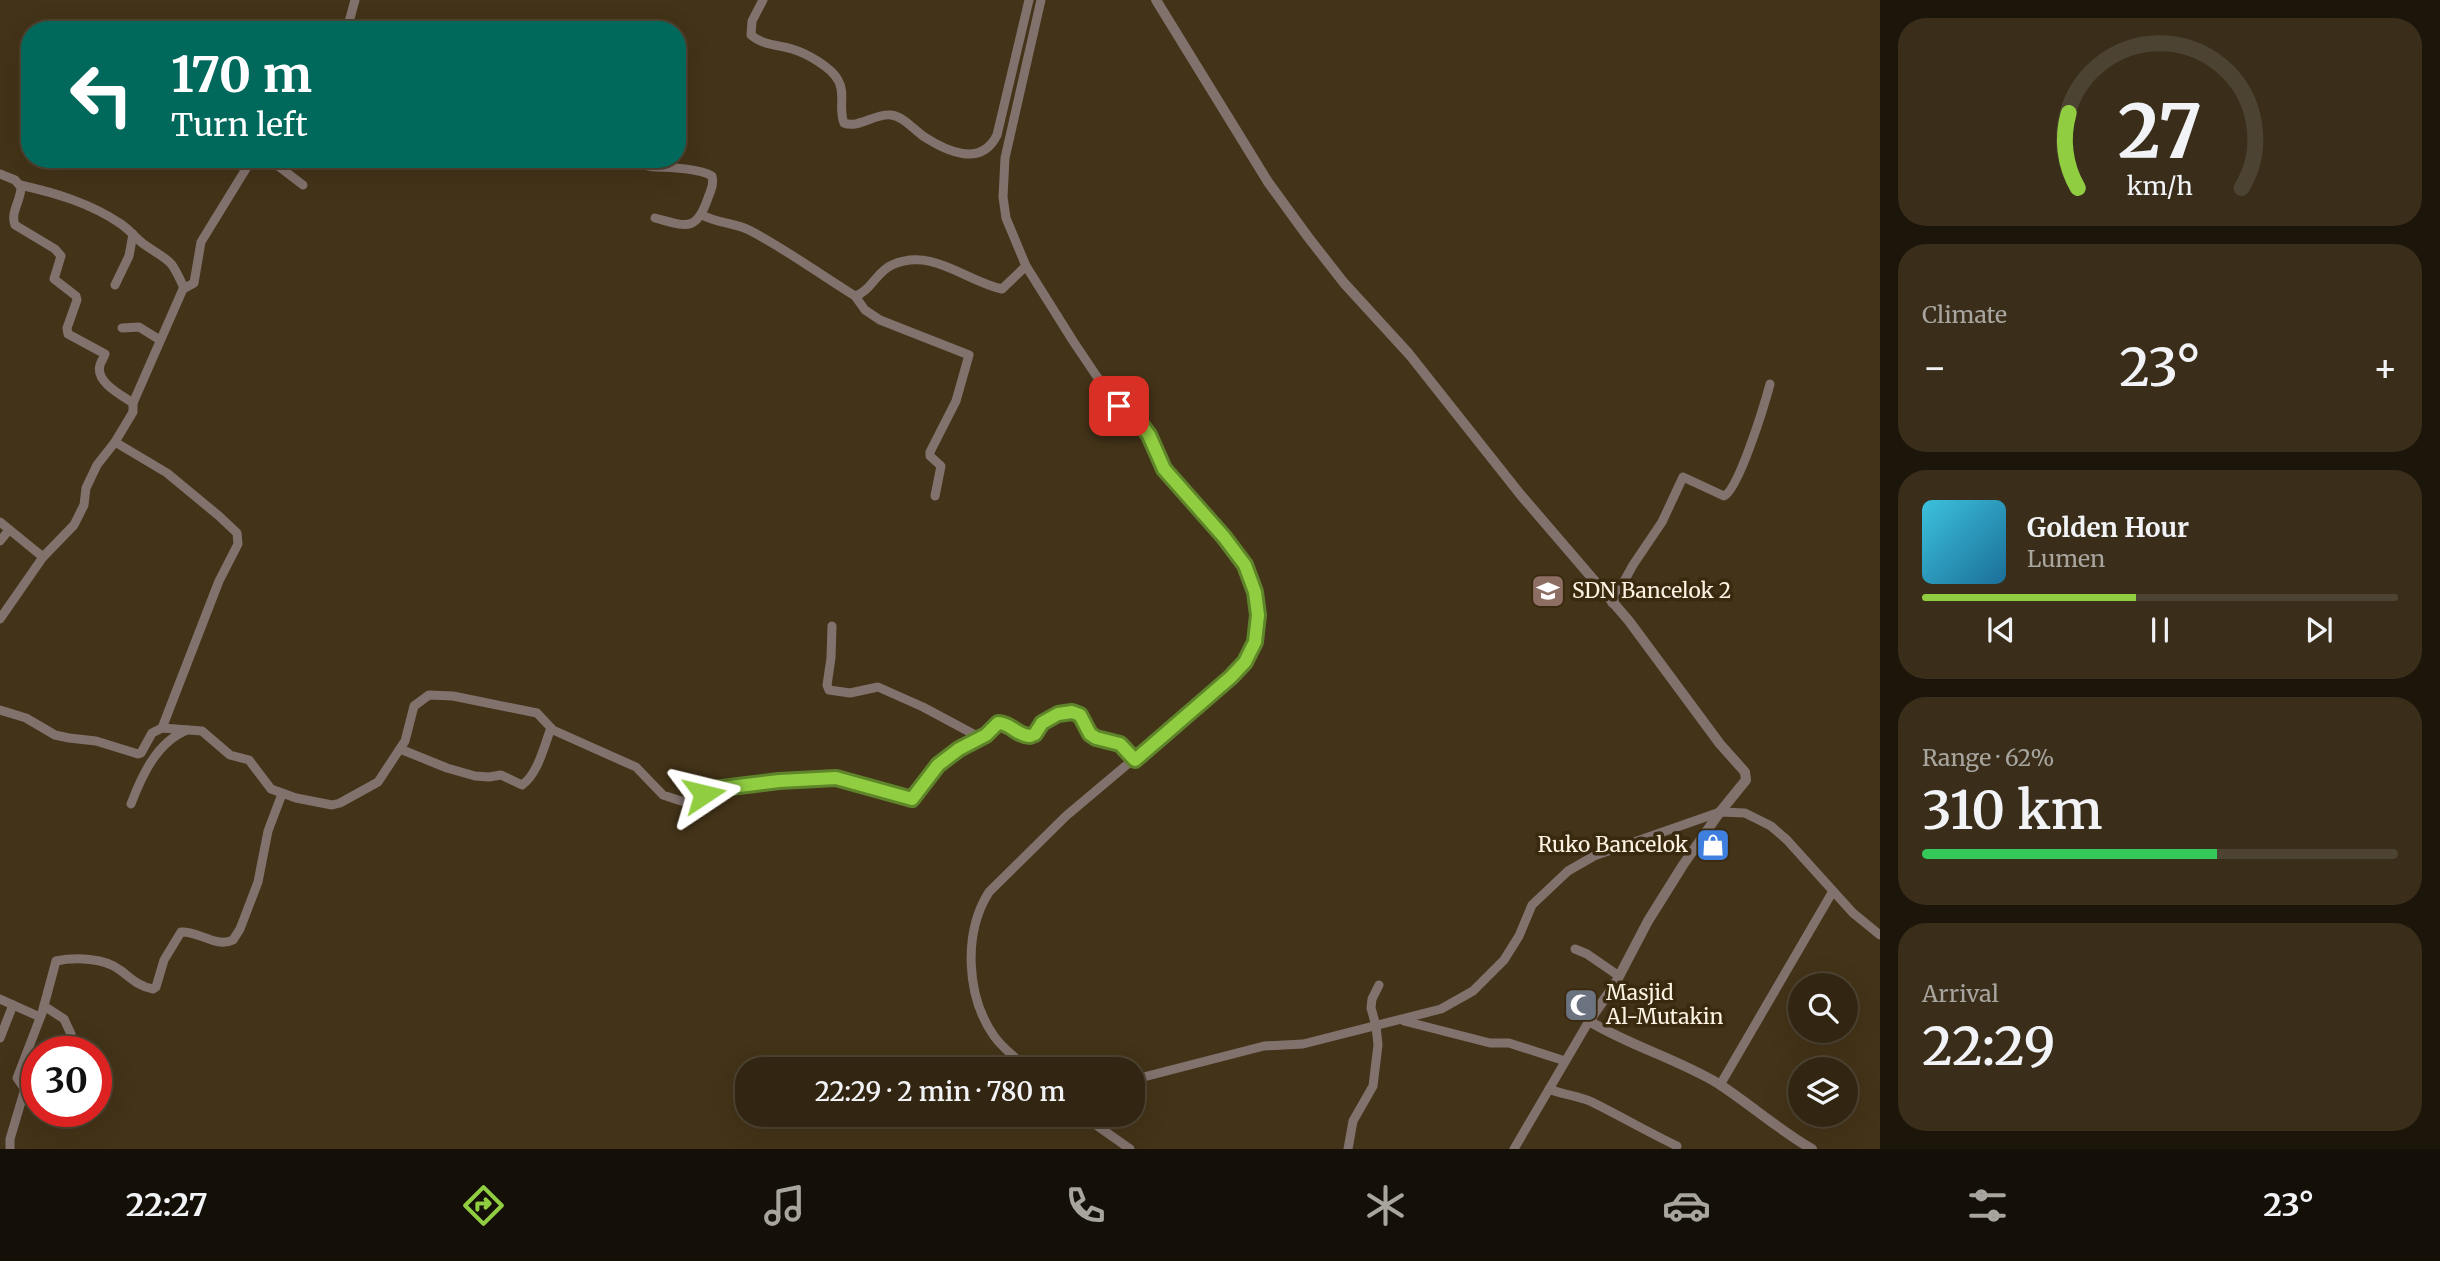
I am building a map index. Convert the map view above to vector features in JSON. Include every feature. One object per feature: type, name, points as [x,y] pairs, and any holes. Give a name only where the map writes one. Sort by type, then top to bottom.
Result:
[{"type":"street","points":[[349,21],[355,0]]},
{"type":"street","points":[[763,0],[752,21],[751,35],[758,40],[797,50],[836,76],[842,92],[841,114],[844,123],[848,125],[890,115],[923,136],[964,154],[985,151],[997,135],[1029,0]]},
{"type":"street","points":[[1014,1057],[1001,1046],[982,1014],[974,985],[972,936],[977,913],[989,892],[1066,816],[1131,756],[1231,677],[1245,662],[1255,642],[1257,629],[1255,592],[1245,565],[1164,469],[1149,435],[1140,423],[1112,399],[1024,267],[1006,218],[1003,177],[1013,114],[1041,0]]},
{"type":"street","points":[[1156,0],[1268,183],[1299,226],[1336,274],[1423,370],[1745,772],[1746,780],[1699,839],[1647,921],[1619,976],[1589,1021],[1514,1149]]},
{"type":"street","points":[[184,288],[194,283],[201,242],[246,168]]},
{"type":"street","points":[[281,168],[303,185]]},
{"type":"street","points":[[654,218],[690,225],[702,215],[713,180],[709,174],[681,168]]},
{"type":"street","points":[[0,174],[20,185],[66,196],[91,206],[171,261],[184,288]]},
{"type":"street","points":[[20,185],[21,194],[13,218],[15,225],[60,253],[61,263],[54,279],[76,296],[67,328],[68,334],[105,354],[99,367],[101,376],[108,386],[133,403]]},
{"type":"street","points":[[702,215],[719,223],[750,231],[789,252],[855,296],[865,310],[880,320],[969,355],[953,408],[930,452],[930,456],[941,466],[935,496]]},
{"type":"street","points":[[115,285],[129,256],[133,234]]},
{"type":"street","points":[[855,296],[863,292],[889,266],[911,260],[940,263],[998,289],[1004,289],[1024,267]]},
{"type":"street","points":[[0,619],[43,557],[74,525],[84,505],[86,488],[97,465],[116,442],[132,412],[133,403],[184,288]]},
{"type":"street","points":[[122,328],[139,327],[160,340]]},
{"type":"street","points":[[1612,603],[1633,565],[1662,523],[1683,477],[1728,495],[1739,475],[1770,384]]},
{"type":"street","points":[[116,442],[167,473],[233,528],[238,538],[238,544],[219,581],[162,728]]},
{"type":"street","points":[[0,522],[43,557]]},
{"type":"street","points":[[0,541],[9,530]]},
{"type":"street","points":[[832,626],[827,685],[829,690],[859,693],[878,687],[979,737]]},
{"type":"street","points":[[0,710],[26,718],[55,735],[96,741],[138,754],[152,733],[162,728],[207,733],[230,755],[248,760],[270,788],[282,794],[332,805],[377,782],[408,733],[414,706],[419,699],[429,695],[453,696],[537,713],[551,728],[578,743],[636,767],[663,795],[681,801],[689,801],[714,789],[779,781],[836,778],[912,799],[938,765],[986,735],[993,725],[1001,722],[1025,736],[1030,736],[1048,719],[1072,712],[1080,715],[1090,734],[1120,744],[1131,756]]},
{"type":"street","points":[[400,749],[447,768],[482,776],[501,775],[522,785],[534,771],[551,728]]},
{"type":"street","points":[[131,804],[157,753],[177,734],[190,729]]},
{"type":"street","points":[[10,1149],[9,1139],[24,1092],[17,1078],[44,1006],[52,969],[59,960],[107,963],[142,986],[153,989],[168,952],[181,932],[222,943],[233,940],[258,883],[270,825],[282,794]]},
{"type":"street","points":[[1402,1021],[1441,1009],[1473,990],[1504,960],[1519,936],[1532,905],[1568,871],[1594,856],[1720,812],[1745,813],[1771,826],[1853,913],[1880,935]]},
{"type":"street","points":[[1720,1085],[1833,891]]},
{"type":"street","points":[[1575,949],[1619,976]]},
{"type":"street","points":[[1348,1149],[1353,1121],[1373,1086],[1378,1045],[1372,999],[1379,985]]},
{"type":"street","points":[[0,999],[40,1017]]},
{"type":"street","points":[[0,1038],[13,1005]]},
{"type":"street","points":[[44,1006],[64,1018],[71,1034]]},
{"type":"street","points":[[1145,1077],[1264,1046],[1303,1044],[1374,1017],[1402,1021],[1490,1043],[1509,1043],[1565,1061]]},
{"type":"street","points":[[1589,1021],[1720,1085],[1812,1149]]},
{"type":"street","points":[[1549,1089],[1563,1094],[1574,1094],[1592,1102],[1631,1125],[1677,1146]]},
{"type":"street","points":[[1096,1127],[1117,1146],[1130,1149]]},
{"type":"place","name":"SDN Bancelok 2","points":[[1548,591]]},
{"type":"place","name":"Ruko Bancelok","points":[[1713,845]]},
{"type":"place","name":"Masjid Al-Mutakin","points":[[1581,1005]]},
{"type":"route","points":[[704,794],[714,789],[779,781],[836,778],[912,799],[938,765],[959,749],[986,735],[993,725],[1001,722],[1025,736],[1030,736],[1048,719],[1072,712],[1080,715],[1090,734],[1120,744],[1135,760],[1231,677],[1245,662],[1255,642],[1257,629],[1255,592],[1245,565],[1164,469],[1149,435],[1140,423],[1119,406]]}]
